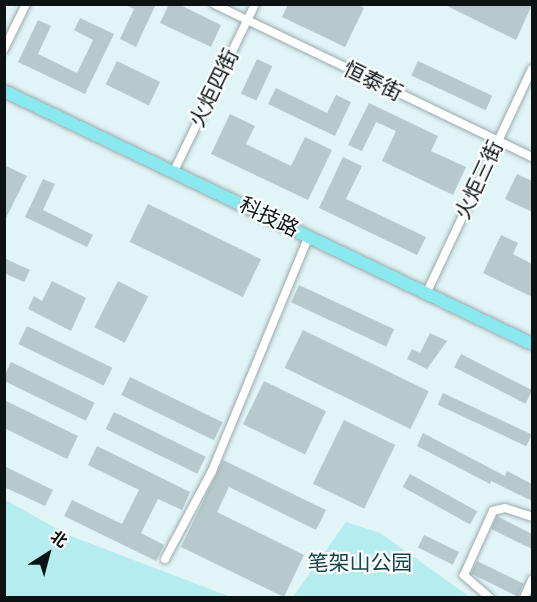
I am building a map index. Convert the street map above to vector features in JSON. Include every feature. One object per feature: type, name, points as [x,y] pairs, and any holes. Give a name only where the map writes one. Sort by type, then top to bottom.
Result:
[{"type":"main road","name":"科技路","points":[[4,92],[174,171],[532,344]]},
{"type":"street","points":[[4,49],[26,4]]},
{"type":"street","name":"恒泰街","points":[[214,4],[532,157]]},
{"type":"street","name":"火炬四街","points":[[174,171],[255,4]]},
{"type":"street","name":"火炬三街","points":[[427,292],[532,69]]},
{"type":"street","points":[[165,559],[212,471],[309,236]]},
{"type":"street","points":[[490,597],[464,575],[493,511],[512,510],[532,517]]},
{"type":"street","points":[[524,597],[532,580]]},
{"type":"green space","points":[[4,499],[68,535],[231,597],[5,597]]},
{"type":"green space","name":"笔架山公园","points":[[346,522],[380,533],[470,597],[293,597]]},
{"type":"building","points":[[124,4],[156,4],[136,47],[120,39],[134,9]]},
{"type":"building","points":[[169,4],[178,4],[221,25],[211,47],[160,23]]},
{"type":"building","points":[[288,4],[357,4],[364,8],[345,47],[282,17]]},
{"type":"building","points":[[443,4],[532,4],[532,5],[516,40]]},
{"type":"building","points":[[80,18],[114,34],[85,94],[18,62],[38,20],[51,26],[38,54],[77,73],[93,40],[74,30]]},
{"type":"building","points":[[257,59],[272,66],[256,101],[241,93]]},
{"type":"building","points":[[117,61],[160,82],[149,105],[106,84]]},
{"type":"building","points":[[418,61],[492,96],[486,110],[411,76]]},
{"type":"building","points":[[276,88],[327,113],[336,95],[351,102],[335,136],[268,104]]},
{"type":"building","points":[[369,103],[438,136],[431,151],[466,167],[453,195],[382,161],[396,131],[376,122],[362,151],[348,145]]},
{"type":"building","points":[[230,114],[255,126],[246,144],[291,166],[305,137],[332,150],[308,200],[211,154]]},
{"type":"building","points":[[343,157],[362,166],[346,199],[426,237],[417,255],[319,208]]},
{"type":"building","points":[[4,165],[27,176],[4,222]]},
{"type":"building","points":[[517,174],[532,181],[532,212],[505,199]]},
{"type":"building","points":[[43,179],[55,184],[43,210],[93,235],[87,247],[25,217]]},
{"type":"building","points":[[148,204],[261,259],[243,297],[130,242]]},
{"type":"building","points":[[501,235],[518,243],[513,254],[532,264],[532,297],[483,273]]},
{"type":"building","points":[[6,259],[30,270],[24,282],[4,273]]},
{"type":"building","points":[[52,281],[86,298],[71,331],[28,309],[34,296],[42,301]]},
{"type":"building","points":[[118,281],[148,296],[125,343],[94,327]]},
{"type":"building","points":[[299,285],[394,329],[386,347],[291,302]]},
{"type":"building","points":[[27,326],[112,368],[104,386],[18,344]]},
{"type":"building","points":[[303,330],[429,391],[410,429],[285,368]]},
{"type":"building","points":[[430,333],[447,341],[427,369],[407,359],[412,349],[420,353]]},
{"type":"building","points":[[461,354],[532,390],[525,404],[454,367]]},
{"type":"building","points":[[11,362],[95,403],[86,421],[4,381]]},
{"type":"building","points":[[130,377],[223,422],[214,440],[121,395]]},
{"type":"building","points":[[264,381],[326,411],[305,454],[243,424]]},
{"type":"building","points":[[443,393],[532,434],[526,446],[438,405]]},
{"type":"building","points":[[4,400],[78,436],[67,459],[4,428]]},
{"type":"building","points":[[114,412],[206,457],[197,474],[106,429]]},
{"type":"building","points":[[344,420],[395,445],[364,509],[313,484]]},
{"type":"building","points":[[423,433],[505,476],[507,471],[532,484],[532,501],[491,481],[490,484],[417,446]]},
{"type":"building","points":[[97,446],[190,492],[182,510],[158,499],[141,533],[164,545],[156,561],[64,516],[72,500],[122,524],[139,490],[88,465]]},
{"type":"building","points":[[223,460],[326,510],[316,530],[229,487],[217,512],[304,555],[284,597],[181,547]]},
{"type":"building","points":[[4,466],[53,490],[45,506],[4,487]]},
{"type":"building","points":[[410,474],[477,511],[470,524],[403,487]]},
{"type":"building","points":[[497,516],[532,534],[532,549],[491,529]]},
{"type":"building","points":[[424,535],[459,552],[453,565],[418,548]]},
{"type":"building","points":[[477,561],[524,584],[518,596],[471,574]]}]
